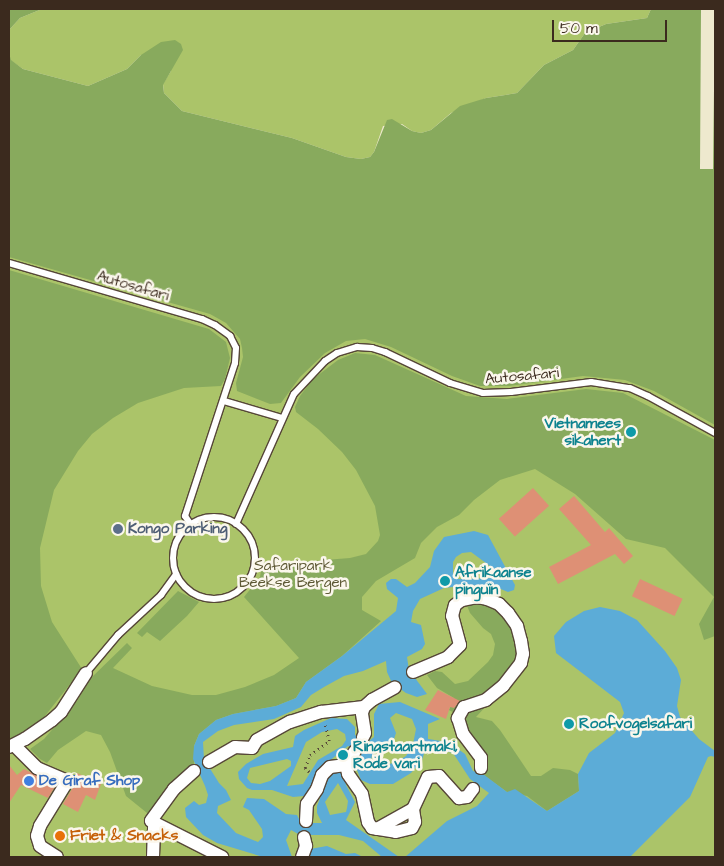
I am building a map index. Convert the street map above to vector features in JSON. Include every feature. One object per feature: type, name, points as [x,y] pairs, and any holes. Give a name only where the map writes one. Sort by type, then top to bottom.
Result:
[{"type":"street","points":[[413,672],[448,657],[460,645],[452,616],[455,605],[462,600],[477,597],[487,599],[499,604],[508,613],[517,626],[523,654],[521,663],[504,686],[486,700],[464,707],[458,718],[463,734],[481,758],[481,768]]},
{"type":"street","points":[[57,857],[40,846],[38,836],[40,826],[65,785],[65,780],[37,768],[12,746],[61,712],[86,672]]},
{"type":"street","points":[[363,737],[362,713],[364,707],[372,700],[395,687]]},
{"type":"street","points":[[209,762],[235,747],[252,748],[257,740],[290,722],[321,712],[364,707]]},
{"type":"street","points":[[355,751],[346,766],[348,774],[362,794],[368,822],[372,828],[384,832],[396,832],[412,828],[415,822],[413,809],[428,778],[433,775],[440,776],[459,798],[467,797],[473,789]]},
{"type":"street","points":[[306,821],[307,804],[317,789],[322,774],[330,767],[346,766]]},
{"type":"street","points":[[153,857],[154,823],[152,820],[174,789],[194,771]]},
{"type":"street","points":[[154,823],[222,857]]},
{"type":"street","points":[[302,857],[306,846],[304,837]]},
{"type":"lane","name":"Autosafari","points":[[9,263],[202,319],[215,324],[230,336],[236,348],[236,359],[231,381],[185,516],[191,525]]},
{"type":"lane","name":"Autosafari","points":[[236,524],[291,400],[300,386],[325,361],[347,349],[364,346],[385,352],[450,383],[483,393],[511,392],[591,382],[630,388],[715,433]]},
{"type":"lane","points":[[224,401],[282,418]]},
{"type":"lane","points":[[214,517],[236,524],[251,539],[256,557],[252,575],[241,590],[224,598],[206,599],[189,591],[176,574],[173,558],[174,549],[183,532],[191,525],[197,521],[214,517]]},
{"type":"lane","points":[[86,672],[118,635],[161,595],[176,574]]},
{"type":"path","points":[[309,772],[305,768],[306,763],[310,755],[329,741],[327,733]]},
{"type":"green space","points":[[9,9],[42,9],[20,18],[9,30]]},
{"type":"green space","points":[[42,9],[651,9],[647,18],[606,24],[585,33],[573,50],[544,65],[517,93],[486,98],[451,113],[431,130],[421,133],[412,131],[402,124],[383,126],[374,152],[370,157],[361,159],[346,157],[292,138],[182,111],[164,93],[163,84],[171,71],[141,55],[127,69],[88,86],[23,69],[10,60],[9,30],[20,18]]},
{"type":"green space","points":[[651,9],[701,9],[700,169],[713,169],[715,9],[715,425],[654,391],[625,380],[583,376],[509,386],[480,386],[452,376],[391,347],[365,339],[346,341],[325,353],[300,377],[281,403],[270,404],[237,391],[236,383],[243,357],[242,348],[240,339],[226,323],[210,314],[9,257],[9,53],[11,60],[23,69],[88,86],[127,69],[141,55],[161,42],[175,40],[181,44],[183,50],[163,85],[164,93],[182,111],[292,138],[346,157],[361,159],[370,157],[374,152],[387,120],[392,119],[412,131],[421,133],[431,130],[460,106],[486,98],[517,93],[544,65],[573,50],[585,33],[606,24],[647,18]]},
{"type":"green space","name":"Safaripark Beekse Bergen","points":[[9,207],[715,389],[715,857],[9,857]]},
{"type":"green space","points":[[9,270],[209,329],[226,342],[230,358],[225,379],[221,386],[184,388],[138,403],[113,418],[92,434],[78,451],[54,490],[40,548],[41,586],[52,622],[82,669],[41,721],[18,736],[9,739]]},
{"type":"green space","points":[[355,353],[375,355],[466,396],[507,399],[586,389],[623,393],[715,440],[715,636],[704,640],[699,624],[714,597],[665,548],[626,539],[575,494],[535,469],[500,480],[474,500],[459,515],[437,527],[421,543],[415,558],[376,581],[362,597],[362,610],[381,621],[342,656],[306,682],[296,698],[276,706],[233,714],[216,720],[199,734],[194,746],[194,766],[152,817],[126,796],[110,752],[101,735],[86,731],[58,750],[47,763],[40,759],[30,749],[44,739],[77,701],[91,678],[127,643],[132,648],[113,668],[152,686],[192,695],[216,695],[245,687],[274,675],[299,658],[244,597],[260,577],[262,565],[350,558],[366,554],[378,541],[380,535],[375,506],[356,470],[342,452],[318,429],[296,412],[295,407],[300,396],[313,379],[338,360]]},
{"type":"green space","points":[[178,591],[199,602],[187,616],[160,641],[147,632],[142,637],[137,633]]},
{"type":"green space","points":[[466,603],[491,604],[509,621],[519,647],[514,670],[479,699],[463,700],[456,714],[449,710],[454,698],[437,688],[427,675],[435,671],[442,672],[455,684],[468,681],[488,662],[493,655],[495,644],[491,634],[470,613]]},
{"type":"green space","points":[[488,704],[476,717],[492,721],[531,776],[541,776],[553,768],[570,770],[578,774],[579,791],[547,811],[527,796],[507,792],[482,774],[485,757],[480,746],[463,725],[466,711]]},
{"type":"water","points":[[474,531],[488,535],[515,585],[514,590],[508,592],[491,585],[444,588],[420,599],[413,611],[411,622],[421,625],[425,644],[422,649],[407,657],[409,670],[427,694],[417,697],[406,693],[392,683],[387,672],[386,661],[363,671],[344,676],[311,695],[301,707],[274,719],[234,725],[218,731],[203,742],[204,759],[231,800],[218,806],[217,813],[236,833],[258,842],[263,837],[262,829],[249,810],[243,807],[247,798],[264,799],[286,814],[297,815],[301,823],[322,823],[317,813],[317,806],[330,773],[336,770],[345,777],[346,785],[355,802],[346,820],[399,857],[382,857],[363,841],[339,835],[300,835],[291,830],[286,840],[292,857],[263,857],[217,843],[203,835],[186,817],[185,808],[194,801],[199,805],[206,803],[208,795],[193,759],[194,746],[199,734],[216,720],[233,714],[276,706],[296,698],[306,682],[342,656],[396,611],[398,598],[387,589],[386,583],[391,579],[396,579],[407,587],[415,583],[430,567],[434,551],[444,537]],"holes":[[[471,552],[494,569],[493,578],[458,579],[453,575],[453,562],[456,557],[462,553]],[[338,783],[348,801],[347,808],[346,812],[330,815],[325,802]]]},
{"type":"water","points":[[600,607],[620,611],[637,620],[665,651],[677,668],[681,680],[677,706],[680,717],[699,739],[715,751],[715,757],[708,757],[690,797],[630,857],[405,857],[447,821],[477,806],[489,793],[470,779],[453,753],[426,747],[422,760],[411,773],[393,784],[370,784],[361,780],[355,765],[356,759],[362,752],[348,746],[318,770],[312,786],[304,796],[293,797],[272,790],[252,790],[247,788],[239,779],[238,772],[246,764],[263,754],[293,747],[295,736],[331,718],[347,719],[355,727],[355,735],[369,741],[374,737],[374,714],[379,704],[400,702],[440,719],[428,724],[428,739],[448,742],[465,754],[473,771],[483,774],[507,792],[515,789],[547,811],[579,791],[578,774],[589,753],[615,733],[624,713],[620,702],[556,653],[554,636],[566,622],[584,611]],"holes":[[[396,713],[412,719],[416,729],[413,744],[406,756],[373,770],[370,767],[372,755],[394,739],[396,733],[390,718]],[[337,729],[345,734],[346,740],[342,746],[318,760],[303,784],[287,786],[306,742],[322,732]],[[287,759],[291,761],[291,766],[270,781],[260,784],[251,783],[247,778],[250,768]]]},
{"type":"water","points":[[327,846],[346,854],[355,853],[363,857],[306,857],[310,849]]},
{"type":"building","points":[[533,488],[549,506],[515,537],[499,519]]},
{"type":"building","points":[[574,496],[605,532],[609,528],[633,556],[624,564],[615,554],[558,584],[549,567],[591,545],[559,509]]},
{"type":"building","points":[[640,579],[683,599],[675,616],[632,596]]},
{"type":"building","points":[[438,690],[460,701],[454,708],[450,707],[446,719],[425,710]]},
{"type":"building","points":[[9,765],[17,775],[24,769],[56,785],[48,798],[21,785],[9,803]]},
{"type":"building","points":[[77,773],[101,784],[95,800],[86,795],[78,812],[63,804],[72,789]]},
{"type":"place","name":"Vietnamees sikahert","points":[[631,432]]},
{"type":"place","name":"Kongo Parking","points":[[118,529]]},
{"type":"place","name":"Afrikaanse pinguïn","points":[[445,581]]},
{"type":"place","name":"Roofvogelsafari","points":[[569,724]]},
{"type":"place","name":"Ringstaartmaki, Rode vari","points":[[343,755]]},
{"type":"place","name":"De Giraf Shop","points":[[29,781]]},
{"type":"place","name":"Friet & Snacks","points":[[60,836]]}]
